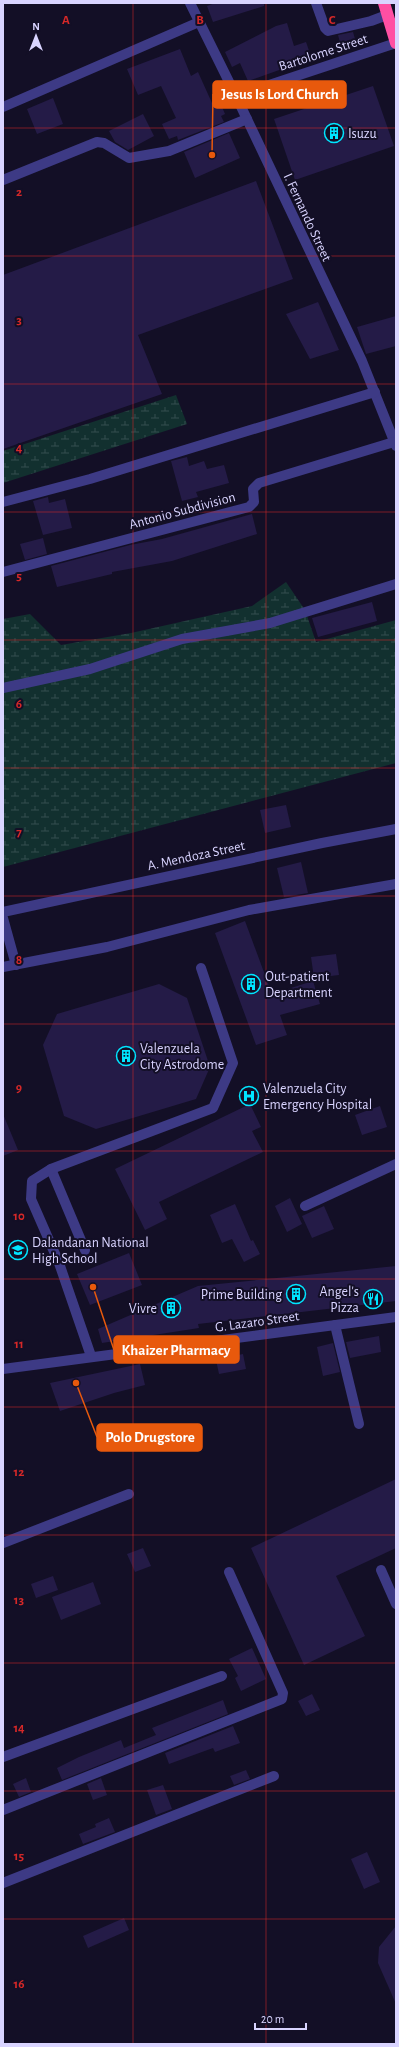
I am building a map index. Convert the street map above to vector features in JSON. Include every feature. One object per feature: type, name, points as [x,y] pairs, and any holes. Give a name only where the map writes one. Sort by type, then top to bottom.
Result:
[{"type":"highway","points":[[384,3],[387,15],[394,27],[396,43]]},
{"type":"street","name":"I. Fernando Street","points":[[190,3],[362,361],[395,444]]},
{"type":"street","points":[[316,3],[325,28],[328,31],[348,27],[387,15]]},
{"type":"street","points":[[3,107],[199,22]]},
{"type":"street","name":"Bartolome Street","points":[[236,96],[396,43]]},
{"type":"street","points":[[3,180],[97,142],[104,143],[129,158],[169,151],[247,119]]},
{"type":"street","points":[[3,502],[90,479],[375,392]]},
{"type":"street","name":"Antonio Subdivision","points":[[3,572],[249,507],[254,502],[253,489],[259,483],[395,444]]},
{"type":"street","points":[[3,688],[90,669],[182,639],[270,623],[396,584]]},
{"type":"street","name":"A. Mendoza Street","points":[[3,912],[322,842],[396,830]]},
{"type":"street","points":[[3,967],[107,947],[249,910],[396,884]]},
{"type":"street","points":[[3,918],[16,965]]},
{"type":"street","points":[[91,1356],[59,1263],[31,1199],[32,1181],[51,1170],[213,1108],[233,1063],[201,968]]},
{"type":"street","points":[[305,1206],[396,1164]]},
{"type":"street","points":[[51,1170],[85,1250]]},
{"type":"street","name":"G. Lazaro Street","points":[[3,1369],[91,1356],[396,1317]]},
{"type":"street","points":[[335,1325],[359,1424]]},
{"type":"street","points":[[3,1543],[129,1494]]},
{"type":"street","points":[[381,1570],[396,1604]]},
{"type":"street","points":[[3,1810],[282,1699],[283,1693],[229,1572]]},
{"type":"street","points":[[3,1757],[222,1676]]},
{"type":"street","points":[[3,1883],[274,1776]]},
{"type":"green space","points":[[176,395],[187,424],[3,483],[3,451]]},
{"type":"green space","points":[[286,582],[305,610],[316,642],[396,620],[396,763],[3,867],[3,619],[30,614],[61,645],[131,633],[252,606]]},
{"type":"building","points":[[215,3],[264,3],[264,6],[213,22],[207,6]]},
{"type":"building","points":[[287,23],[294,46],[306,42],[313,62],[282,71],[282,69],[248,81],[240,63],[232,67],[225,52],[276,26]]},
{"type":"building","points":[[353,32],[357,46],[342,50],[338,35]]},
{"type":"building","points":[[180,49],[191,76],[198,72],[212,103],[219,100],[225,114],[221,116],[224,122],[178,140],[177,136],[169,139],[162,124],[176,118],[161,86],[138,95],[127,69]]},
{"type":"building","name":"Isuzu","points":[[373,86],[394,146],[295,180],[274,119]]},
{"type":"building","points":[[53,98],[63,124],[37,134],[27,109]]},
{"type":"building","points":[[143,114],[154,136],[128,150],[115,142],[109,131]]},
{"type":"building","points":[[229,133],[240,158],[195,178],[184,152]]},
{"type":"building","points":[[256,181],[293,279],[138,335],[162,394],[3,449],[3,275]]},
{"type":"building","points":[[318,302],[339,350],[310,359],[286,314]]},
{"type":"building","points":[[396,316],[396,346],[366,354],[357,327]]},
{"type":"building","points":[[187,457],[189,466],[204,461],[207,469],[224,465],[229,483],[196,492],[198,497],[182,501],[171,461]]},
{"type":"building","points":[[48,497],[49,503],[65,499],[72,528],[43,535],[33,501]]},
{"type":"building","points":[[252,514],[257,534],[172,561],[112,572],[112,574],[57,587],[51,566],[130,545],[162,539]]},
{"type":"building","points":[[43,538],[47,554],[25,560],[20,544]]},
{"type":"building","points":[[372,602],[377,621],[318,637],[312,618]]},
{"type":"building","points":[[286,805],[291,827],[265,833],[260,810]]},
{"type":"building","points":[[301,862],[308,893],[284,897],[277,868]]},
{"type":"building","name":"Out-patient Department","points":[[245,921],[272,994],[313,981],[320,1004],[280,1015],[287,1035],[256,1045],[215,933]]},
{"type":"building","points":[[336,954],[339,975],[314,978],[311,957]]},
{"type":"building","name":"Valenzuela City Astrodome","points":[[159,984],[187,998],[210,1067],[196,1099],[96,1129],[64,1116],[43,1045],[57,1014]]},
{"type":"building","points":[[250,1104],[261,1127],[252,1131],[263,1152],[159,1202],[167,1219],[145,1230],[115,1169]]},
{"type":"building","points":[[380,1106],[387,1127],[362,1135],[355,1115]]},
{"type":"building","points":[[3,1114],[18,1150],[3,1156]]},
{"type":"building","points":[[290,1198],[302,1224],[287,1232],[275,1206]]},
{"type":"building","points":[[235,1204],[251,1241],[253,1240],[260,1254],[244,1262],[232,1239],[222,1243],[210,1215]]},
{"type":"building","points":[[324,1206],[334,1229],[312,1238],[302,1216]]},
{"type":"building","points":[[129,1253],[142,1285],[90,1305],[77,1274]]},
{"type":"building","name":"Prime Building","points":[[396,1266],[396,1301],[198,1324],[199,1328],[102,1343],[98,1329],[198,1286]]},
{"type":"building","points":[[379,1336],[381,1352],[350,1358],[346,1342]]},
{"type":"building","points":[[333,1343],[340,1372],[323,1376],[317,1347]]},
{"type":"building","points":[[243,1354],[246,1369],[219,1374],[216,1360]]},
{"type":"building","points":[[140,1364],[145,1385],[114,1393],[60,1411],[50,1383]]},
{"type":"building","points":[[396,1479],[396,1548],[336,1576],[365,1636],[304,1665],[251,1548]]},
{"type":"building","points":[[143,1548],[151,1566],[135,1572],[127,1554]]},
{"type":"building","points":[[53,1576],[58,1590],[36,1598],[31,1584]]},
{"type":"building","points":[[93,1582],[101,1604],[61,1620],[52,1597]]},
{"type":"building","points":[[252,1648],[266,1679],[241,1691],[235,1678],[238,1676],[229,1659]]},
{"type":"building","points":[[312,1694],[320,1710],[306,1716],[298,1701]]},
{"type":"building","points":[[223,1700],[228,1714],[62,1780],[57,1768],[79,1757],[121,1740],[124,1748],[156,1735],[152,1728]]},
{"type":"building","points":[[233,1726],[240,1743],[215,1752],[213,1748],[169,1764],[165,1753]]},
{"type":"building","points":[[246,1770],[250,1779],[234,1785],[230,1776]]},
{"type":"building","points":[[26,1778],[31,1792],[19,1797],[13,1784]]},
{"type":"building","points":[[101,1778],[107,1795],[93,1800],[87,1784]]},
{"type":"building","points":[[163,1785],[172,1809],[156,1815],[147,1790]]},
{"type":"building","points":[[109,1818],[115,1832],[83,1844],[79,1834],[96,1827],[95,1824]]},
{"type":"building","points":[[367,1852],[380,1882],[364,1889],[351,1859]]},
{"type":"building","points":[[124,1918],[129,1930],[88,1948],[83,1936]]},
{"type":"building","points":[[396,1926],[396,2004],[378,1963],[379,1947]]},
{"type":"place","name":"Isuzu","points":[[334,133]]},
{"type":"place","name":"Jesus Is Lord Church","points":[[212,155]]},
{"type":"place","name":"Out-patient Department","points":[[251,984]]},
{"type":"place","name":"Valenzuela City Astrodome","points":[[126,1056]]},
{"type":"place","name":"Valenzuela City Emergency Hospital","points":[[249,1096]]},
{"type":"place","name":"Dalandanan National High School","points":[[18,1250]]},
{"type":"place","name":"Khaizer Pharmacy","points":[[93,1287]]},
{"type":"place","name":"Prime Building","points":[[296,1294]]},
{"type":"place","name":"Angel's Pizza","points":[[373,1299]]},
{"type":"place","name":"Vivre","points":[[171,1308]]},
{"type":"place","name":"Polo Drugstore","points":[[76,1383]]}]
